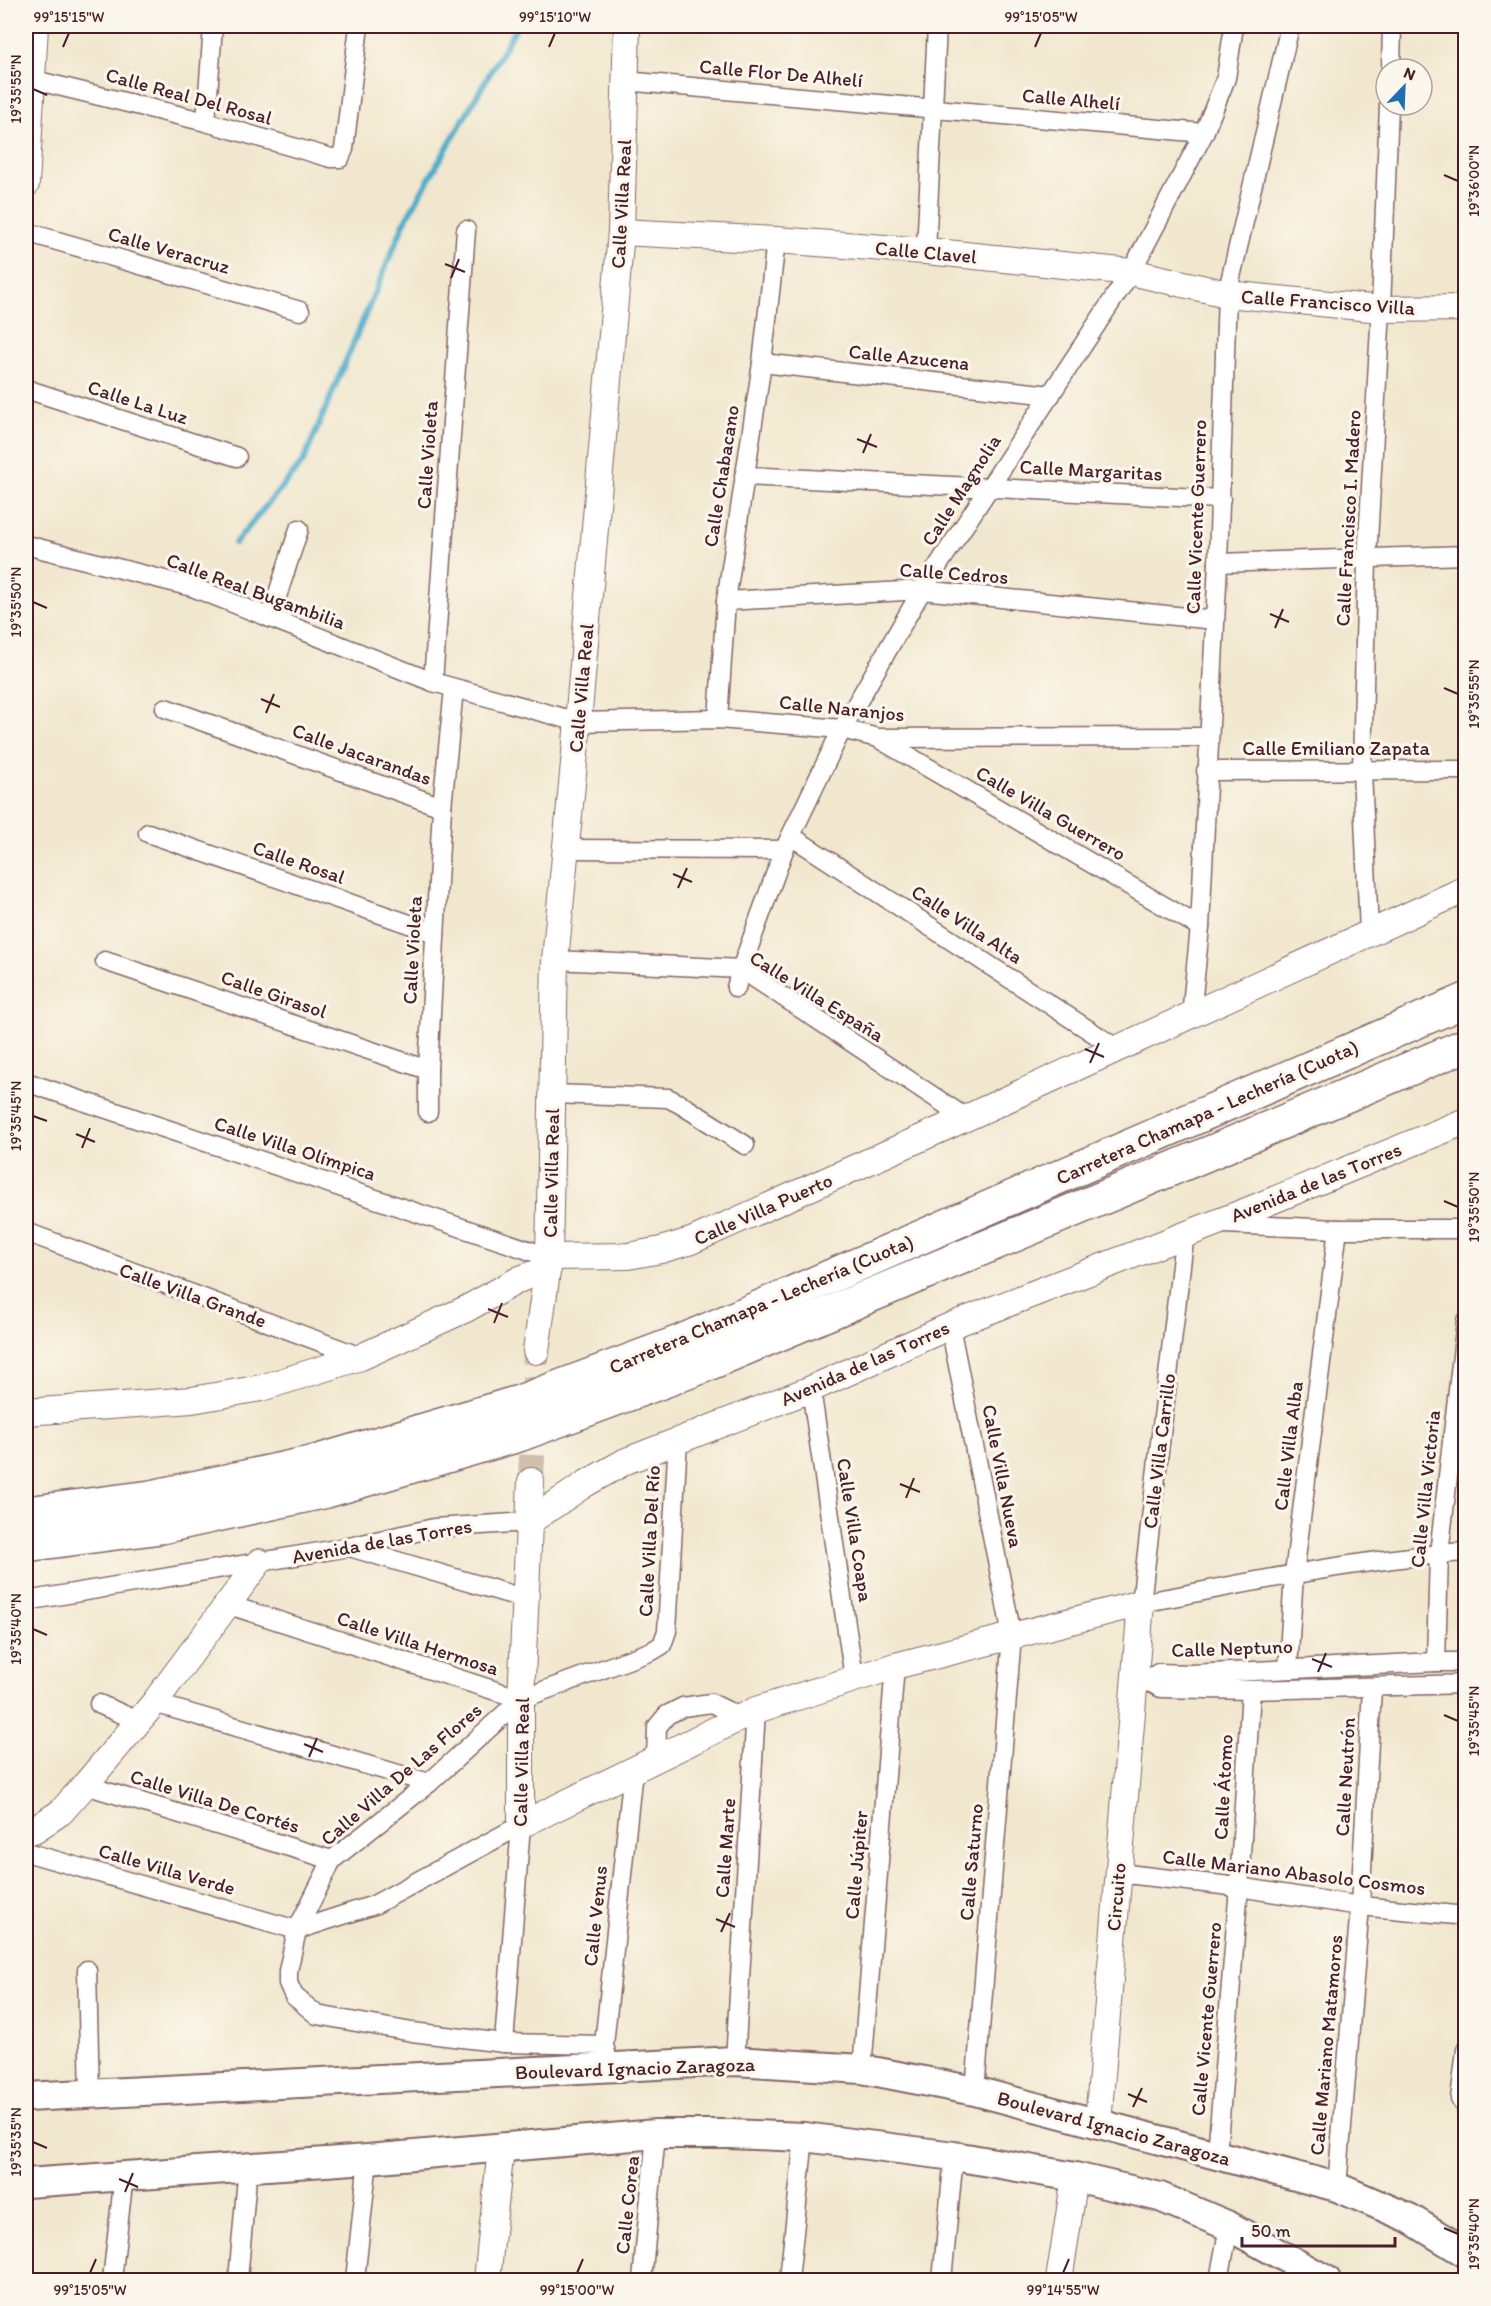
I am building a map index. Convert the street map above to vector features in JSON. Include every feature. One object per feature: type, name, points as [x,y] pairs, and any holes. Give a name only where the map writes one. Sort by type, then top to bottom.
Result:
[{"type":"highway","name":"Carretera Chamapa - Lechería (Cuota)","points":[[26,1513],[152,1497],[315,1462],[519,1402],[682,1341],[1466,1000]]},
{"type":"highway","name":"Carretera Chamapa - Lechería (Cuota)","points":[[26,1545],[161,1527],[327,1491],[519,1435],[696,1369],[1466,1045]]},
{"type":"main road","name":"Boulevard Ignacio Zaragoza","points":[[26,2097],[606,2056],[862,2069],[975,2091],[1337,2187],[1409,2218],[1466,2253]]},
{"type":"main road","points":[[26,2183],[369,2159],[656,2134],[804,2137],[954,2156],[1076,2177],[1160,2197],[1229,2226],[1326,2280]]},
{"type":"street","points":[[26,184],[29,79],[35,26]]},
{"type":"street","points":[[206,122],[213,26]]},
{"type":"street","name":"Calle Real Del Rosal","points":[[29,79],[206,122],[331,158],[340,158],[344,149],[359,26]]},
{"type":"street","name":"Calle Villa Real","points":[[536,1351],[548,1263],[555,960],[621,232],[627,26]]},
{"type":"street","points":[[926,251],[937,26]]},
{"type":"street","name":"Calle Magnolia","points":[[736,988],[788,843],[842,729],[922,590],[1131,272],[1204,133],[1226,78],[1234,26]]},
{"type":"street","name":"Calle Vicente Guerrero","points":[[1191,1016],[1200,927],[1221,498],[1227,294],[1290,26]]},
{"type":"street","points":[[1391,57],[1392,26]]},
{"type":"street","name":"Calle Flor De Alhelí","points":[[626,81],[933,109]]},
{"type":"street","name":"Calle Alhelí","points":[[933,109],[1204,133]]},
{"type":"street","name":"Calle Francisco I. Madero","points":[[1369,933],[1362,771],[1367,559],[1381,309],[1389,117]]},
{"type":"street","name":"Calle Violeta","points":[[433,682],[466,230]]},
{"type":"street","name":"Calle Veracruz","points":[[26,232],[300,311]]},
{"type":"street","name":"Calle Clavel","points":[[621,232],[926,251],[1131,272],[1227,294]]},
{"type":"street","name":"Calle Chabacano","points":[[718,719],[726,601],[762,363],[776,240]]},
{"type":"street","name":"Calle Francisco Villa","points":[[1227,294],[1381,309],[1466,308]]},
{"type":"street","name":"Calle Azucena","points":[[762,363],[1051,395]]},
{"type":"street","name":"Calle La Luz","points":[[26,389],[237,457]]},
{"type":"street","name":"Calle Margaritas","points":[[744,476],[1221,498]]},
{"type":"street","points":[[270,618],[299,529]]},
{"type":"street","name":"Calle Real Bugambilia","points":[[26,545],[192,587],[454,689]]},
{"type":"street","points":[[1218,564],[1466,555]]},
{"type":"street","name":"Calle Cedros","points":[[726,601],[922,590],[1215,620]]},
{"type":"street","name":"Calle Violeta","points":[[428,1112],[428,1070],[442,807],[454,689]]},
{"type":"street","name":"Calle Naranjos","points":[[454,689],[578,722],[718,719],[842,729],[878,738],[1208,737]]},
{"type":"street","name":"Calle Jacarandas","points":[[165,708],[442,807]]},
{"type":"street","name":"Calle Villa Guerrero","points":[[878,738],[1200,927]]},
{"type":"street","name":"Calle Emiliano Zapata","points":[[1206,771],[1466,770]]},
{"type":"street","name":"Calle Rosal","points":[[148,833],[435,933]]},
{"type":"street","points":[[564,849],[788,843]]},
{"type":"street","name":"Calle Villa Alta","points":[[788,843],[1118,1049]]},
{"type":"street","points":[[1369,933],[1466,889]]},
{"type":"street","name":"Calle Villa Puerto","points":[[548,1263],[628,1256],[661,1250],[691,1241],[966,1119],[1369,933]]},
{"type":"street","name":"Calle Villa España","points":[[555,960],[741,969],[966,1119]]},
{"type":"street","name":"Calle Girasol","points":[[105,961],[428,1070]]},
{"type":"street","name":"Calle Villa Olímpica","points":[[26,1082],[548,1263]]},
{"type":"street","points":[[552,1094],[668,1098],[745,1145]]},
{"type":"street","name":"Avenida de las Torres","points":[[26,1601],[349,1547],[434,1528],[529,1522],[585,1484],[626,1461],[811,1389],[950,1326],[1358,1166],[1466,1121]]},
{"type":"street","points":[[1213,1223],[1338,1229],[1466,1229]]},
{"type":"street","name":"Calle Villa Alba","points":[[1288,1669],[1294,1574],[1338,1229]]},
{"type":"street","name":"Calle Villa Grande","points":[[26,1232],[362,1357]]},
{"type":"street","name":"Calle Villa Carrillo","points":[[1139,1679],[1141,1603],[1185,1233]]},
{"type":"street","points":[[26,1412],[192,1400],[261,1388],[362,1357],[466,1310],[548,1263]]},
{"type":"street","name":"Calle Villa Victoria","points":[[1437,1662],[1439,1554],[1466,1321]]},
{"type":"street","name":"Calle Villa Nueva","points":[[950,1326],[1012,1635]]},
{"type":"street","name":"Calle Villa Coapa","points":[[811,1389],[854,1678]]},
{"type":"street","name":"Calle Villa Del Río","points":[[521,1699],[652,1652],[663,1645],[667,1631],[678,1439]]},
{"type":"street","name":"Calle Villa Real","points":[[504,2043],[521,1825],[521,1699],[531,1481]]},
{"type":"street","points":[[349,1547],[526,1599]]},
{"type":"street","points":[[297,1930],[374,1905],[521,1825],[748,1713],[854,1678],[1141,1603],[1294,1574],[1466,1552]]},
{"type":"street","points":[[26,1832],[34,1830],[61,1812],[85,1785],[146,1712],[259,1562]]},
{"type":"street","name":"Calle Villa Hermosa","points":[[226,1605],[521,1699]]},
{"type":"street","name":"Calle Saturno","points":[[975,2091],[1012,1635]]},
{"type":"street","name":"Calle Neptuno","points":[[1139,1679],[1158,1673],[1466,1662]]},
{"type":"street","name":"Calle Júpiter","points":[[862,2069],[895,1666]]},
{"type":"street","name":"Calle Neptuno","points":[[1139,1679],[1161,1688],[1372,1688],[1466,1684]]},
{"type":"street","name":"Circuito","points":[[1098,2123],[1118,1873],[1139,1679]]},
{"type":"street","name":"Calle Neutrón","points":[[1360,1906],[1372,1688]]},
{"type":"street","name":"Calle Átomo","points":[[1239,1887],[1251,1689]]},
{"type":"street","name":"Calle Villa De Las Flores","points":[[521,1699],[429,1783],[332,1860],[297,1930],[288,1971],[288,1983],[294,1996],[317,2015],[412,2032],[606,2056]]},
{"type":"street","name":"Calle Venus","points":[[606,2056],[645,1764],[657,1727],[667,1715],[683,1707],[711,1703],[748,1713]]},
{"type":"street","points":[[99,1704],[146,1712],[429,1783]]},
{"type":"street","name":"Calle Marte","points":[[735,2061],[748,1713]]},
{"type":"street","name":"Calle Villa De Cortés","points":[[85,1785],[332,1860]]},
{"type":"street","name":"Calle Villa Verde","points":[[26,1852],[297,1930]]},
{"type":"street","name":"Calle Mariano Abasolo Cosmos","points":[[1118,1873],[1239,1887],[1360,1906],[1466,1916]]},
{"type":"street","name":"Calle Vicente Guerrero","points":[[1217,2154],[1239,1887]]},
{"type":"street","name":"Calle Mariano Matamoros","points":[[1337,2187],[1360,1906]]},
{"type":"street","points":[[87,1970],[90,2094]]},
{"type":"street","points":[[1465,2108],[1460,2098],[1466,2050]]},
{"type":"street","name":"Calle Corea","points":[[642,2280],[656,2134]]},
{"type":"street","points":[[789,2280],[804,2137]]},
{"type":"street","points":[[487,2280],[501,2148]]},
{"type":"street","points":[[942,2280],[954,2156]]},
{"type":"street","points":[[355,2280],[369,2159]]},
{"type":"street","points":[[238,2280],[248,2166]]},
{"type":"street","points":[[112,2280],[124,2175]]},
{"type":"street","points":[[1059,2280],[1076,2177]]},
{"type":"street","points":[[1219,2280],[1229,2226]]},
{"type":"waterway","points":[[235,543],[303,462],[406,219],[517,26]]},
{"type":"tunnel","points":[[531,1481],[536,1351]]}]
